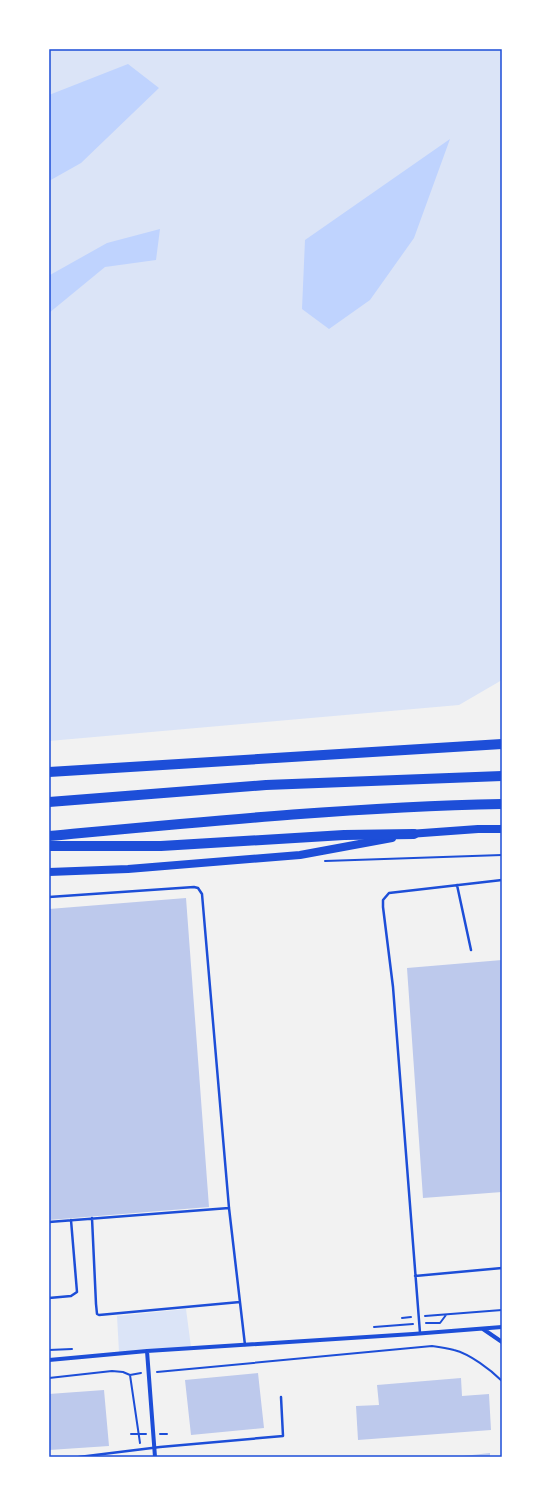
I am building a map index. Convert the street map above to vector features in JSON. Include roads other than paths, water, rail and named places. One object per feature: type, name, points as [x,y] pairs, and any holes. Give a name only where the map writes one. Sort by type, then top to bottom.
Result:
[{"type":"highway","points":[[49,772],[502,744]]},
{"type":"highway","points":[[49,802],[266,785],[502,776]]},
{"type":"highway","points":[[49,836],[273,816],[463,804],[502,804]]},
{"type":"highway","points":[[49,846],[161,846],[344,835],[414,834]]},
{"type":"main road","points":[[49,872],[128,870],[300,855],[414,834],[478,829],[502,829]]},
{"type":"street","points":[[49,1360],[147,1351],[420,1334],[502,1327]]},
{"type":"street","points":[[483,1329],[502,1342]]},
{"type":"street","points":[[147,1351],[155,1457]]},
{"type":"lane","points":[[420,1334],[393,987],[383,900],[389,893],[502,880]]},
{"type":"lane","points":[[458,885],[471,950]]},
{"type":"lane","points":[[49,897],[194,887],[198,888],[202,894],[229,1208],[245,1345]]},
{"type":"lane","points":[[49,1222],[229,1208]]},
{"type":"lane","points":[[92,1218],[96,1304],[98,1315],[240,1302]]},
{"type":"lane","points":[[49,1298],[71,1296],[77,1292],[71,1220]]},
{"type":"lane","points":[[415,1276],[502,1268]]},
{"type":"lane","points":[[79,1457],[283,1436],[281,1397]]},
{"type":"water","points":[[128,64],[159,88],[81,163],[49,181],[49,95]]},
{"type":"water","points":[[450,139],[414,238],[370,300],[329,329],[302,309],[305,240]]},
{"type":"water","points":[[160,229],[156,260],[105,267],[49,313],[50,275],[107,243]]}]
